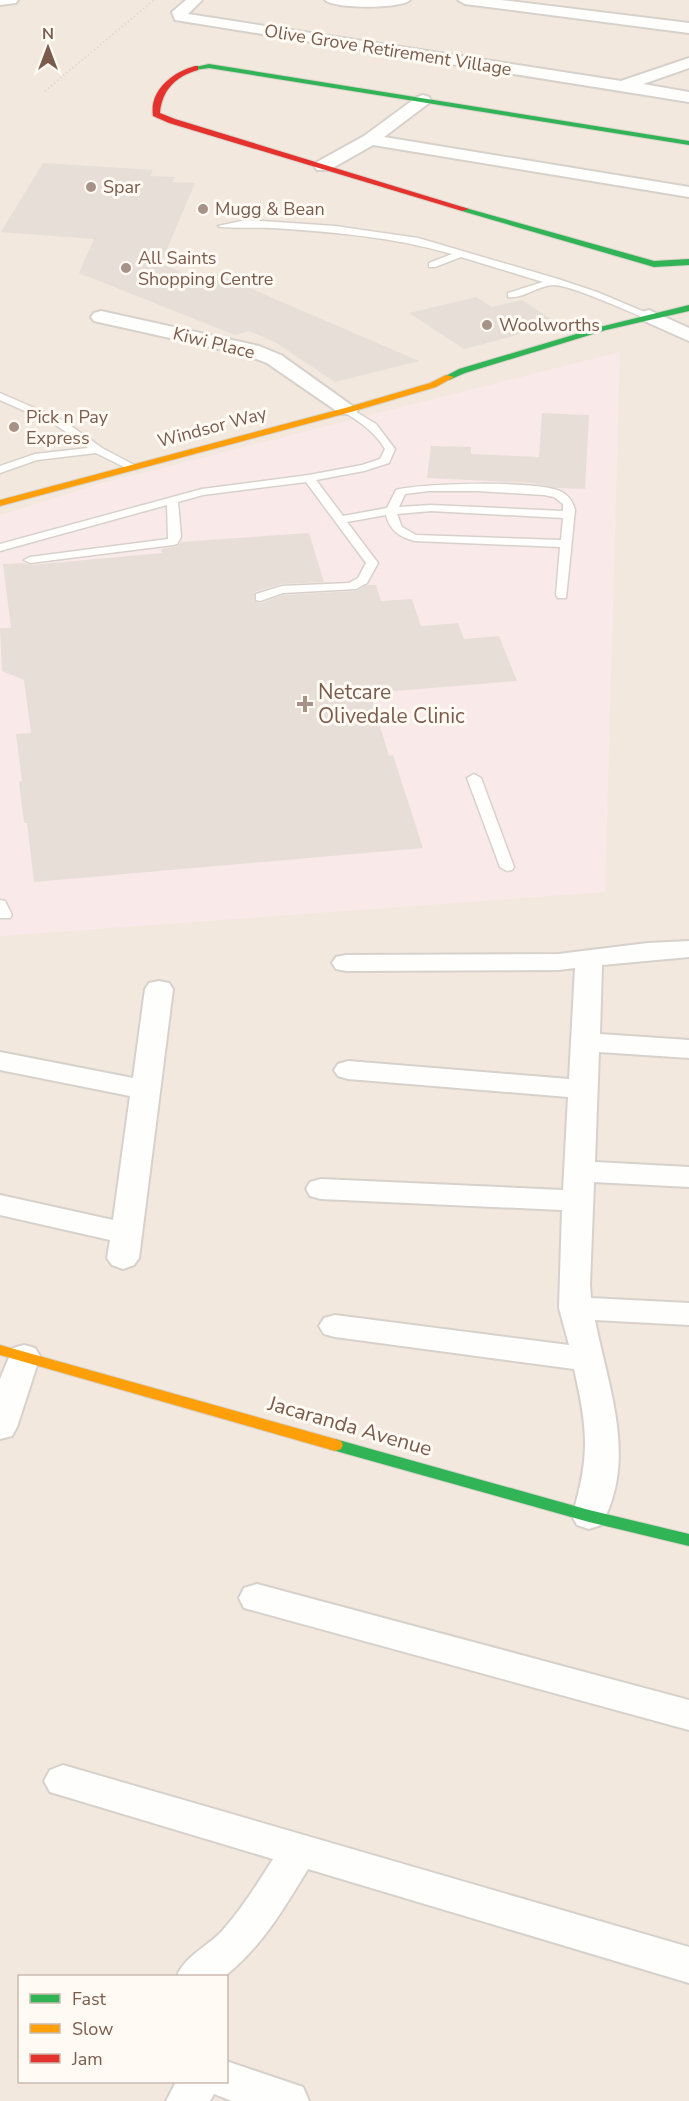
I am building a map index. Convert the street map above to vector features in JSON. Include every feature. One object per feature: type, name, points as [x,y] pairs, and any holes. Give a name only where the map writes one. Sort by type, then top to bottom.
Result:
[{"type":"street","points":[[0,1],[11,0]]},
{"type":"street","name":"Olive Grove Retirement Village","points":[[195,0],[180,12],[180,17],[689,97]]},
{"type":"street","name":"Olive Grove Retirement Village","points":[[332,0],[355,2],[403,0]]},
{"type":"street","points":[[465,0],[689,28]]},
{"type":"street","points":[[664,26],[689,52]]},
{"type":"street","name":"Olive Grove Retirement Village","points":[[622,86],[689,63]]},
{"type":"street","points":[[689,143],[209,66],[192,67],[176,73],[156,103],[156,114],[172,121],[626,257],[654,264],[689,262]]},
{"type":"street","points":[[323,166],[370,140],[423,100]]},
{"type":"street","points":[[370,140],[689,192]]},
{"type":"street","name":"Windsor Way","points":[[0,503],[348,410],[433,385],[462,371],[649,324],[689,308]]},
{"type":"street","name":"Kiwi Place","points":[[101,317],[252,350],[274,359],[348,410]]},
{"type":"street","points":[[649,324],[680,324],[689,335]]},
{"type":"street","name":"Windsor Way","points":[[433,385],[474,380],[516,369]]},
{"type":"street","points":[[346,963],[520,963],[689,949]]},
{"type":"street","points":[[588,1516],[602,1473],[603,1452],[599,1411],[575,1308],[574,1286],[589,959]]},
{"type":"street","points":[[0,1205],[125,1246],[159,989]]},
{"type":"street","points":[[586,1042],[689,1049]]},
{"type":"street","points":[[0,1060],[146,1090]]},
{"type":"street","points":[[348,1070],[584,1089]]},
{"type":"street","points":[[321,1189],[579,1186],[689,1177]]},
{"type":"street","points":[[575,1308],[689,1314]]},
{"type":"street","points":[[335,1326],[586,1359]]},
{"type":"street","points":[[0,1427],[12,1353]]},
{"type":"street","name":"Jacaranda Avenue","points":[[12,1353],[588,1516],[689,1540]]},
{"type":"street","points":[[257,1598],[689,1715]]},
{"type":"street","points":[[63,1781],[298,1852],[689,1965]]},
{"type":"street","points":[[198,1975],[235,1944],[258,1916],[298,1852]]},
{"type":"street","points":[[228,2081],[288,2101]]},
{"type":"street","points":[[187,2101],[198,2083]]},
{"type":"lane","points":[[223,226],[237,223],[259,223],[362,231],[418,241],[612,300],[649,324]]},
{"type":"lane","points":[[432,265],[461,254]]},
{"type":"lane","points":[[511,295],[555,281]]},
{"type":"lane","points":[[0,396],[60,423],[98,450],[132,467]]},
{"type":"lane","points":[[0,548],[202,492],[309,478],[376,465],[385,461],[390,454],[390,449],[380,432],[348,410]]},
{"type":"lane","points":[[0,470],[35,457],[98,450]]},
{"type":"lane","points":[[260,597],[282,590],[352,586],[363,580],[372,563],[309,478]]},
{"type":"lane","points":[[562,595],[566,544],[568,514],[568,503],[563,498],[548,492],[421,487],[400,492],[391,511],[396,526],[403,534],[415,538],[566,544]]},
{"type":"lane","points":[[30,560],[173,542],[175,537],[172,499]]},
{"type":"lane","points":[[339,520],[391,511],[431,508],[568,514]]},
{"type":"lane","points":[[474,778],[507,867]]},
{"type":"path","points":[[45,91],[154,0]]},
{"type":"shaded area","points":[[0,0],[689,0],[689,2101],[0,2101]]},
{"type":"shaded area","name":"Netcare Olivedale Clinic","points":[[620,352],[605,892],[0,936],[0,515],[102,483]]},
{"type":"building","name":"All Saints Shopping Centre","points":[[43,163],[153,170],[150,176],[175,177],[172,182],[195,183],[161,263],[198,280],[217,274],[419,361],[335,382],[275,342],[249,331],[235,335],[79,273],[94,239],[1,232]]},
{"type":"building","points":[[476,297],[492,307],[522,300],[559,324],[464,349],[409,313]]},
{"type":"building","points":[[542,413],[589,415],[585,489],[556,488],[532,483],[427,478],[431,446],[471,447],[471,454],[539,457]]},
{"type":"building","points":[[309,533],[324,582],[281,584],[255,592],[254,601],[261,603],[283,595],[356,591],[367,585],[376,585],[381,601],[412,599],[421,626],[458,623],[464,639],[499,636],[517,681],[370,693],[389,756],[393,755],[423,848],[34,882],[27,823],[24,823],[19,782],[22,781],[16,734],[31,733],[24,680],[2,671],[0,628],[11,628],[3,564],[30,565],[162,553],[161,549],[178,546],[181,542]]},
{"type":"traffic: fast","points":[[195,68],[209,66],[689,143]]},
{"type":"traffic: fast","points":[[465,209],[654,264],[689,262]]},
{"type":"traffic: fast","points":[[449,377],[575,336],[689,308]]},
{"type":"traffic: fast","points":[[335,1445],[589,1516],[689,1540]]},
{"type":"traffic: slow","points":[[0,503],[348,410],[433,385],[449,377]]},
{"type":"traffic: slow","points":[[0,1350],[335,1445]]},
{"type":"traffic: jam","points":[[195,68],[187,70],[167,84],[159,98],[156,114],[172,121],[465,209]]},
{"type":"place","name":"Spar","points":[[91,187]]},
{"type":"place","name":"Mugg & Bean","points":[[203,209]]},
{"type":"place","name":"All Saints Shopping Centre","points":[[126,268]]},
{"type":"place","name":"Woolworths","points":[[487,325]]},
{"type":"place","name":"Pick n Pay Express","points":[[14,427]]},
{"type":"place","name":"Netcare Olivedale Clinic","points":[[305,704]]}]
